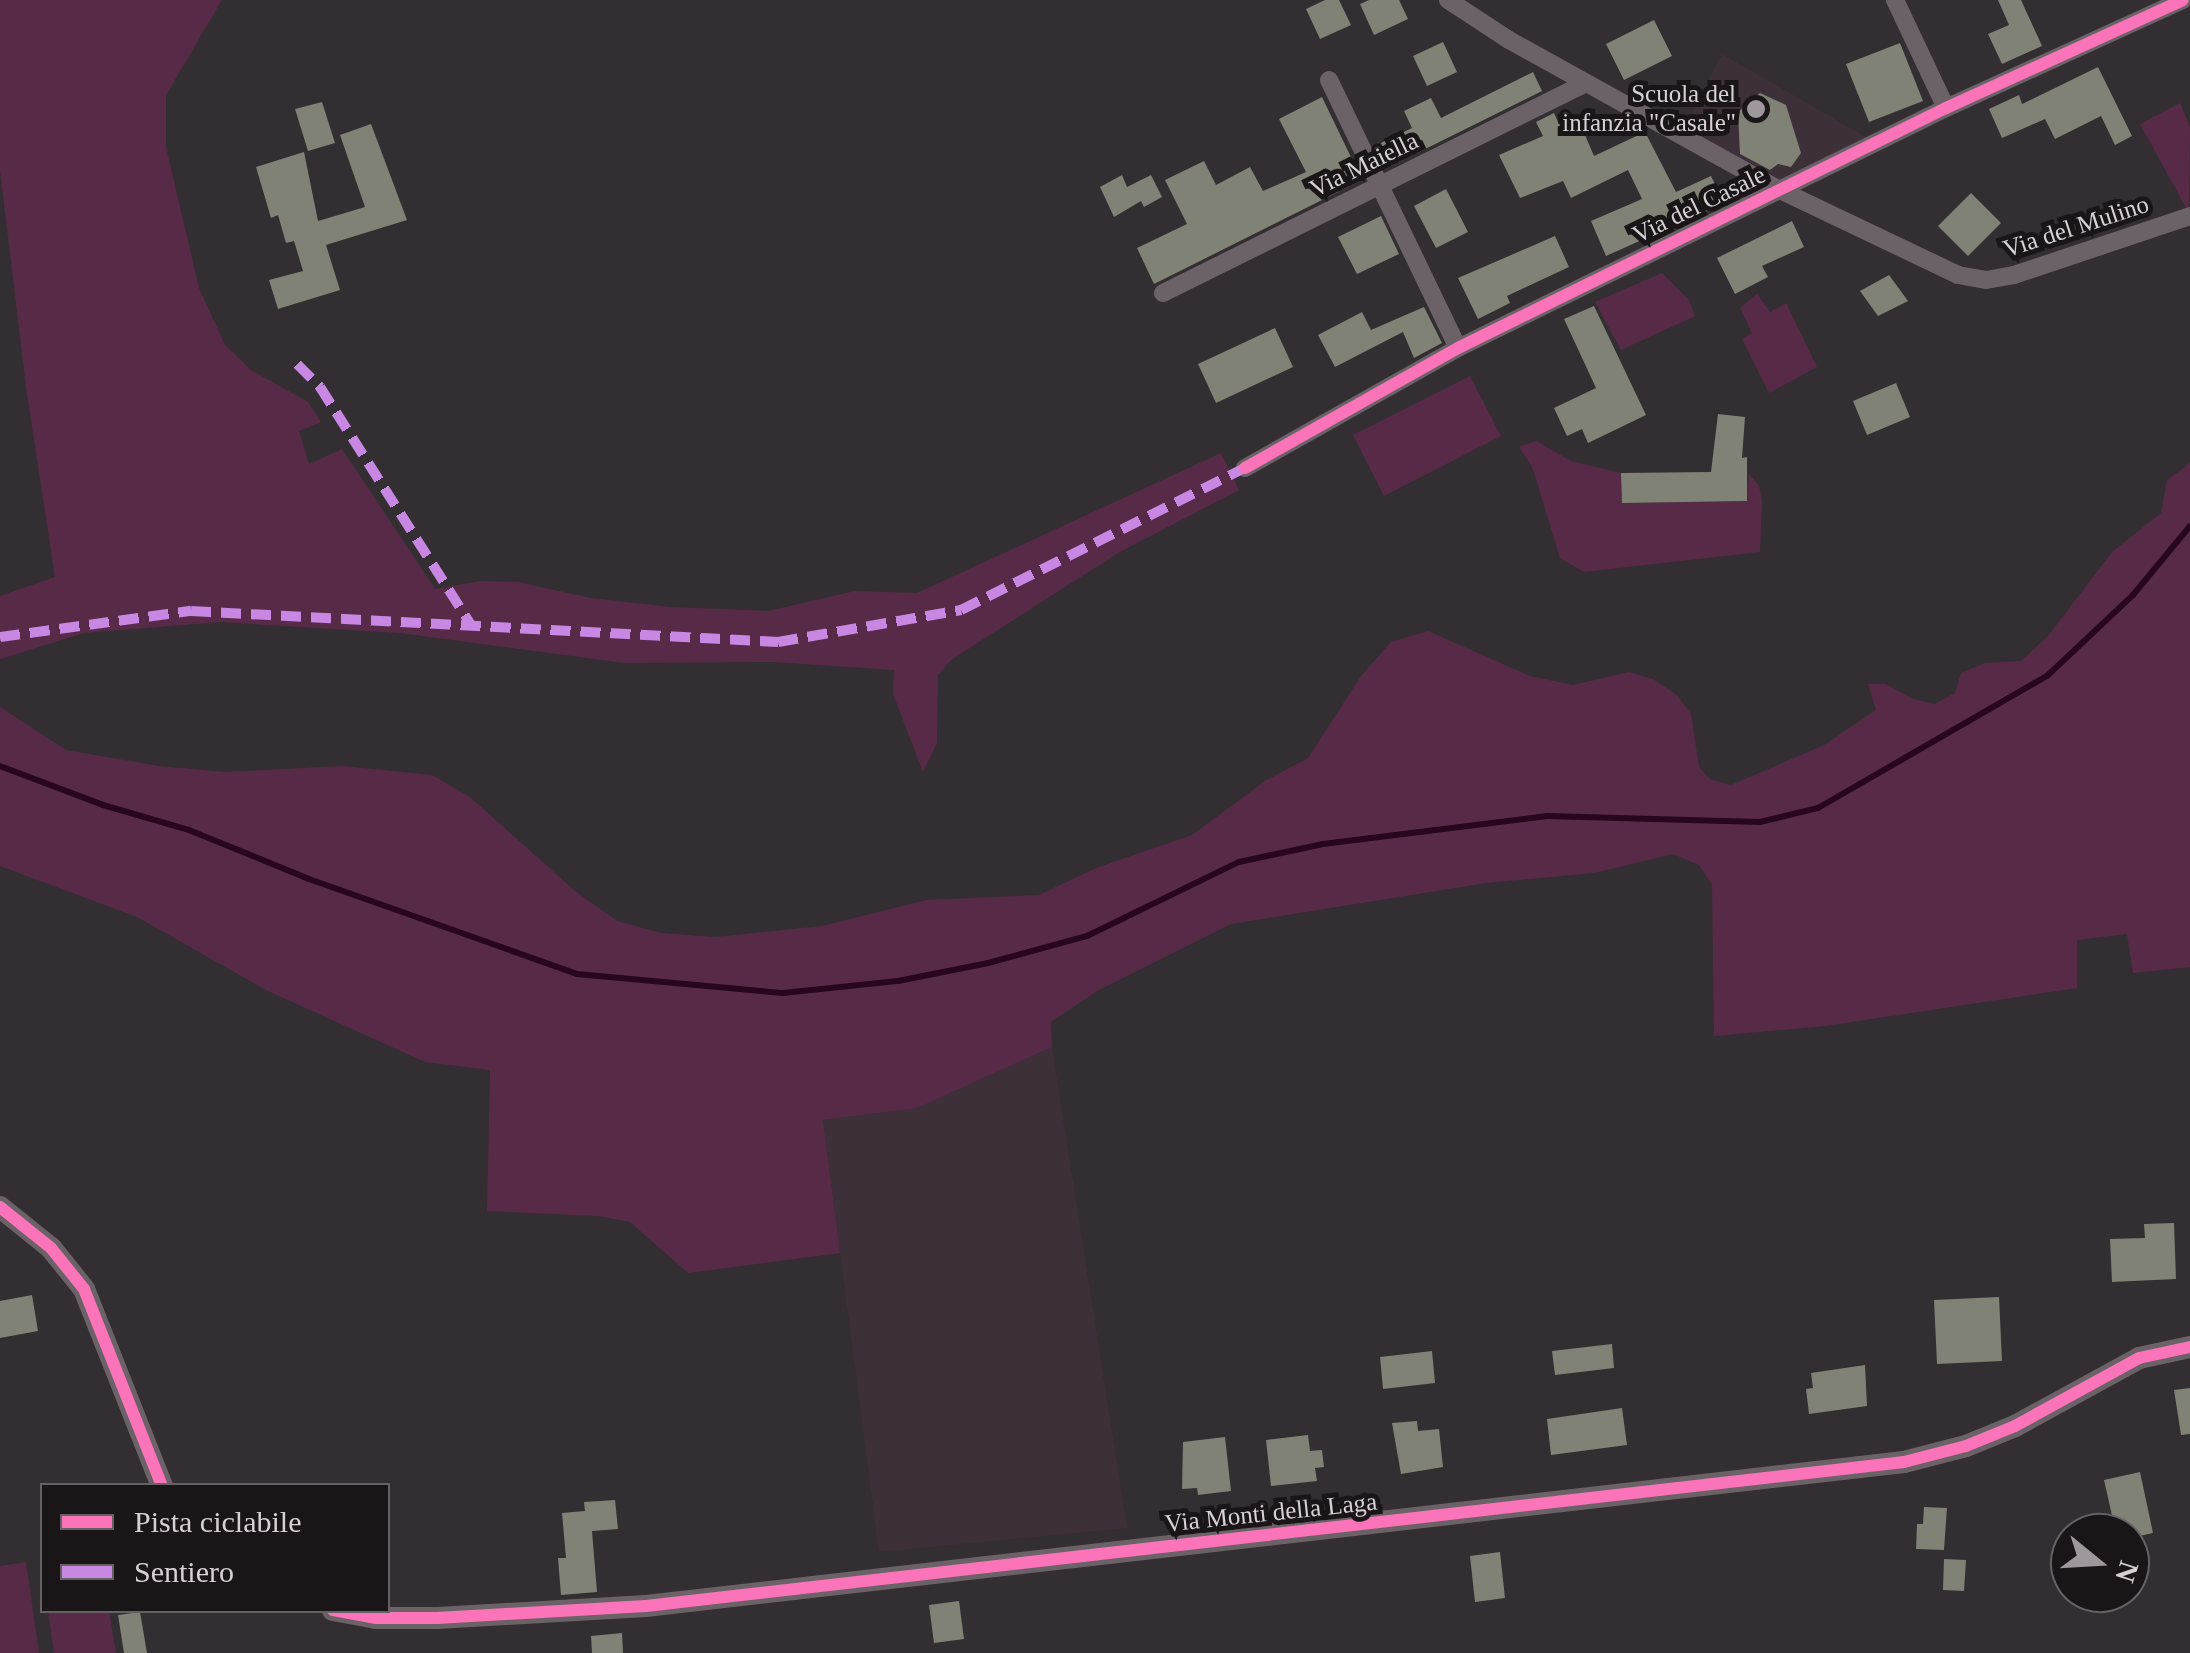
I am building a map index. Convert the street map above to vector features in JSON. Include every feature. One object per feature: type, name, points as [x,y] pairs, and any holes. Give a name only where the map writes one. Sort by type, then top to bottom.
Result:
[{"type":"street","name":"Via del Mulino","points":[[1448,0],[1586,83],[1780,190],[1975,279],[2014,275],[2190,216]]},
{"type":"street","points":[[1895,0],[1946,108]]},
{"type":"street","name":"Via del Casale","points":[[1244,468],[1458,348],[1946,108],[2178,1]]},
{"type":"street","points":[[1329,80],[1458,348]]},
{"type":"street","name":"Via Maiella","points":[[1163,293],[1586,83]]},
{"type":"street","points":[[0,1207],[51,1248],[84,1288],[161,1483]]},
{"type":"street","name":"Via Monti della Laga","points":[[357,1613],[397,1618],[632,1608],[1839,1472],[1919,1459],[1966,1446],[2027,1421],[2121,1365],[2190,1347]]},
{"type":"shaded area","points":[[0,0],[222,0],[166,95],[166,147],[199,288],[225,345],[251,370],[308,402],[321,422],[299,431],[309,464],[342,449],[435,589],[480,581],[518,582],[591,598],[670,607],[768,611],[855,591],[917,593],[1221,453],[1239,490],[1118,553],[951,660],[938,675],[937,743],[923,772],[893,694],[894,670],[774,662],[625,663],[400,633],[219,622],[84,633],[0,659],[0,596],[55,577],[26,387],[0,170]]},
{"type":"shaded area","name":"Scuola del infanzia \"Casale\"","points":[[1722,54],[1871,140],[1778,186],[1683,131]]},
{"type":"shaded area","points":[[2180,103],[2190,127],[2189,213],[2140,124]]},
{"type":"shaded area","points":[[1662,273],[1689,300],[1695,316],[1621,350],[1595,302]]},
{"type":"shaded area","points":[[1757,294],[1770,312],[1786,303],[1817,367],[1769,393],[1742,339],[1752,333],[1740,308]]},
{"type":"shaded area","points":[[1470,376],[1501,436],[1384,496],[1353,435]]},
{"type":"shaded area","points":[[1536,441],[1571,461],[1621,473],[1622,503],[1747,501],[1749,474],[1759,486],[1762,501],[1760,552],[1584,572],[1560,558],[1533,469],[1519,447]]},
{"type":"shaded area","points":[[2190,463],[2190,967],[2133,973],[2127,934],[2077,940],[2077,988],[1825,1026],[1714,1036],[1712,885],[1699,865],[1673,854],[1594,873],[1486,883],[1231,924],[1097,991],[1051,1022],[1052,1047],[917,1108],[823,1120],[840,1253],[688,1273],[630,1222],[598,1216],[487,1211],[490,1070],[425,1062],[268,991],[137,917],[0,866],[0,707],[66,750],[159,766],[225,772],[343,766],[432,775],[470,797],[575,891],[617,921],[661,933],[715,937],[822,926],[926,900],[1039,895],[1096,868],[1192,835],[1265,781],[1308,758],[1361,676],[1391,642],[1428,631],[1530,676],[1573,685],[1629,672],[1653,679],[1677,695],[1691,714],[1699,767],[1710,779],[1731,785],[1824,745],[1876,710],[1868,684],[1886,684],[1913,699],[1935,704],[1955,693],[1961,673],[1985,663],[2021,661],[2048,636],[2112,552],[2161,513],[2167,480]]},
{"type":"shaded area","points":[[1052,1047],[1127,1528],[879,1552],[823,1120],[917,1108]]},
{"type":"shaded area","points":[[26,1562],[39,1653],[0,1653],[0,1566]]},
{"type":"shaded area","points":[[48,1613],[109,1613],[116,1653],[54,1653]]},
{"type":"building","points":[[1325,0],[1339,0],[1351,25],[1320,39],[1306,9]]},
{"type":"building","points":[[1369,0],[1399,0],[1408,19],[1374,35],[1360,4]]},
{"type":"building","points":[[1998,0],[2021,0],[2042,46],[2002,64],[1988,34],[2009,25]]},
{"type":"building","points":[[1654,20],[1672,56],[1624,80],[1606,44]]},
{"type":"building","points":[[1443,42],[1457,72],[1427,86],[1413,56]]},
{"type":"building","points":[[1900,43],[1923,101],[1869,122],[1846,64]]},
{"type":"building","points":[[2098,67],[2132,136],[2115,145],[2101,116],[2055,139],[2045,119],[2002,138],[1989,109],[2019,95],[2022,104]]},
{"type":"building","points":[[1533,72],[1542,91],[1391,166],[1381,143],[1412,128],[1404,111],[1431,98],[1441,118]]},
{"type":"building","points":[[1760,93],[1786,105],[1801,153],[1791,167],[1778,164],[1770,170],[1740,154],[1738,112]]},
{"type":"building","points":[[1322,97],[1362,180],[1154,284],[1137,248],[1187,224],[1165,180],[1204,161],[1216,185],[1250,167],[1263,191],[1306,172],[1279,119]]},
{"type":"building","points":[[322,102],[335,143],[308,151],[295,109]]},
{"type":"building","points":[[1554,113],[1558,122],[1576,114],[1594,156],[1645,132],[1676,192],[1711,176],[1724,203],[1694,218],[1689,207],[1640,231],[1644,239],[1606,256],[1591,221],[1642,199],[1628,170],[1571,198],[1563,181],[1520,198],[1499,155],[1543,136],[1536,122]]},
{"type":"building","points":[[371,124],[407,220],[326,245],[340,290],[278,309],[269,280],[303,271],[294,241],[286,243],[278,215],[271,218],[256,167],[304,152],[318,221],[365,207],[340,135]]},
{"type":"building","points":[[1122,175],[1127,187],[1151,175],[1162,197],[1144,207],[1141,201],[1114,217],[1100,187]]},
{"type":"building","points":[[1446,189],[1468,232],[1436,248],[1414,206]]},
{"type":"building","points":[[1971,193],[2001,223],[1968,256],[1938,226]]},
{"type":"building","points":[[1381,216],[1399,254],[1357,274],[1338,237]]},
{"type":"building","points":[[1792,221],[1804,247],[1762,266],[1768,277],[1735,294],[1717,258]]},
{"type":"building","points":[[1555,236],[1569,267],[1507,296],[1510,303],[1478,319],[1458,278]]},
{"type":"building","points":[[1889,275],[1908,301],[1878,316],[1860,291]]},
{"type":"building","points":[[1594,306],[1646,415],[1588,443],[1582,429],[1567,436],[1554,408],[1596,388],[1564,319]]},
{"type":"building","points":[[1424,307],[1442,343],[1414,358],[1403,332],[1335,367],[1318,335],[1362,312],[1371,330]]},
{"type":"building","points":[[1275,328],[1293,367],[1216,403],[1198,364]]},
{"type":"building","points":[[1896,383],[1910,417],[1867,435],[1853,401]]},
{"type":"building","points":[[1718,414],[1745,417],[1742,458],[1747,457],[1747,501],[1622,503],[1621,473],[1711,472]]},
{"type":"building","points":[[2174,1223],[2176,1279],[2112,1282],[2110,1239],[2145,1238],[2144,1224]]},
{"type":"building","points":[[32,1295],[38,1331],[0,1338],[0,1301]]},
{"type":"building","points":[[1999,1297],[2002,1361],[1937,1364],[1934,1300]]},
{"type":"building","points":[[1612,1344],[1614,1368],[1555,1375],[1552,1351]]},
{"type":"building","points":[[1432,1351],[1435,1383],[1383,1389],[1380,1357]]},
{"type":"building","points":[[1865,1365],[1867,1406],[1809,1414],[1806,1389],[1813,1388],[1811,1373]]},
{"type":"building","points":[[2190,1388],[2190,1434],[2181,1435],[2174,1390]]},
{"type":"building","points":[[1622,1408],[1627,1445],[1551,1455],[1547,1419]]},
{"type":"building","points":[[1417,1421],[1418,1431],[1439,1429],[1443,1467],[1401,1474],[1392,1423]]},
{"type":"building","points":[[1308,1435],[1310,1451],[1322,1450],[1324,1467],[1315,1468],[1317,1481],[1271,1486],[1266,1440]]},
{"type":"building","points":[[1225,1437],[1231,1491],[1198,1495],[1197,1488],[1182,1489],[1183,1442]]},
{"type":"building","points":[[2140,1472],[2149,1513],[2111,1513],[2104,1480]]},
{"type":"building","points":[[615,1500],[618,1529],[592,1531],[597,1592],[561,1595],[558,1558],[566,1558],[562,1513],[585,1511],[584,1502]]},
{"type":"building","points":[[1924,1507],[1947,1508],[1944,1550],[1916,1549],[1917,1524],[1923,1524]]},
{"type":"building","points":[[1500,1552],[1505,1598],[1475,1602],[1470,1556]]},
{"type":"building","points":[[1944,1559],[1966,1560],[1964,1591],[1943,1590]]},
{"type":"building","points":[[959,1601],[964,1639],[934,1643],[929,1605]]},
{"type":"building","points":[[140,1613],[147,1653],[124,1653],[118,1615]]},
{"type":"building","points":[[622,1633],[623,1653],[592,1653],[591,1636]]},
{"type":"waterway","points":[[0,766],[103,805],[189,830],[309,879],[577,974],[783,993],[898,981],[988,963],[1087,936],[1239,862],[1323,844],[1547,816],[1760,822],[1818,808],[2047,676],[2133,595],[2190,526]]},
{"type":"marked path","points":[[297,364],[320,387],[473,628]]},
{"type":"marked path","points":[[0,637],[191,611],[778,642],[961,610],[1245,468]]},
{"type":"cycle path","points":[[1245,468],[1458,348],[1946,108],[2183,0]]},
{"type":"cycle path","points":[[0,1207],[51,1248],[84,1289],[161,1483]]},
{"type":"cycle path","points":[[349,1613],[376,1618],[437,1618],[646,1606],[1904,1462],[1966,1446],[2015,1426],[2139,1358],[2190,1347]]},
{"type":"place","name":"Scuola del infanzia \"Casale\"","points":[[1756,109]]}]
